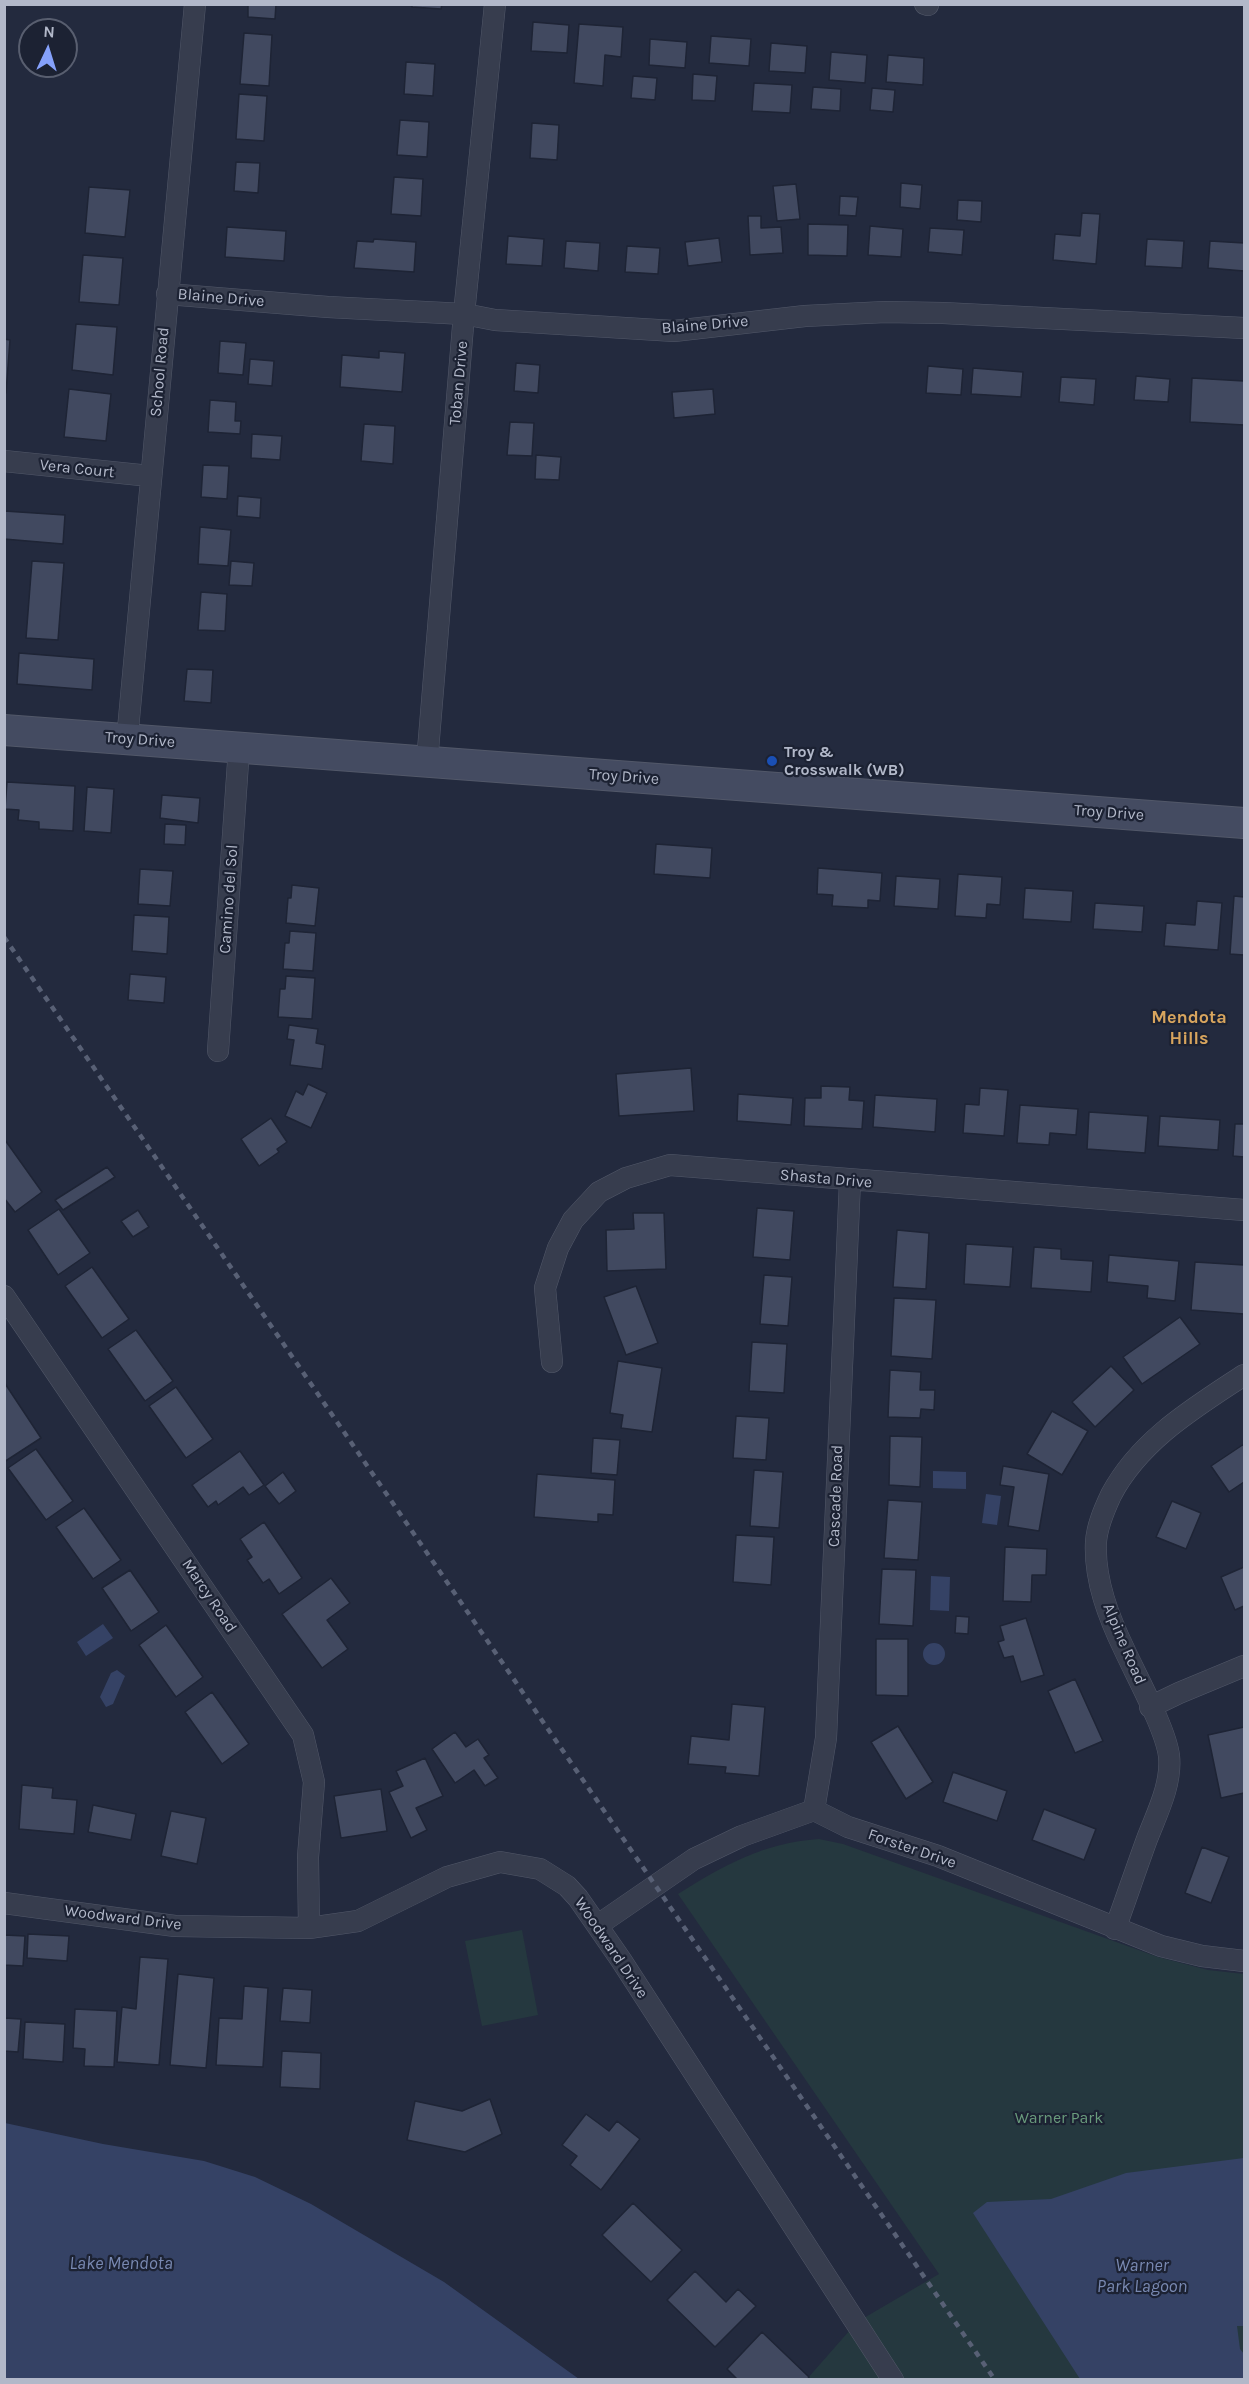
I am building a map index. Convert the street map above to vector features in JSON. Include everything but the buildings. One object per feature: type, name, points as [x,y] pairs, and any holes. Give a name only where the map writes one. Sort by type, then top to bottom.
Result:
[{"type":"street","name":"School Road","points":[[127,740],[195,4]]},
{"type":"street","name":"Toban Drive","points":[[427,762],[465,314],[495,4]]},
{"type":"street","name":"Blaine Drive","points":[[167,294],[327,308],[465,314],[495,320],[674,331],[806,316],[885,312],[943,312],[1245,328]]},
{"type":"street","name":"Vera Court","points":[[4,461],[150,476]]},
{"type":"street","name":"Troy Drive","points":[[4,730],[1245,823]]},
{"type":"street","name":"Camino del Sol","points":[[218,1051],[239,748]]},
{"type":"street","name":"Shasta Drive","points":[[552,1362],[545,1288],[558,1248],[573,1220],[599,1192],[626,1178],[670,1166],[1245,1210]]},
{"type":"street","name":"Cascade Road","points":[[814,1810],[826,1738],[850,1181]]},
{"type":"street","name":"Marcy Road","points":[[4,1296],[303,1735],[314,1782],[308,1857],[309,1928]]},
{"type":"street","name":"Alpine Road","points":[[1115,1929],[1168,1782],[1170,1770],[1169,1754],[1108,1614],[1098,1571],[1096,1544],[1098,1527],[1105,1507],[1121,1476],[1134,1458],[1156,1437],[1202,1402],[1245,1375]]},
{"type":"street","points":[[1150,1707],[1245,1666]]},
{"type":"street","points":[[597,1925],[694,1859],[742,1836],[814,1810]]},
{"type":"street","name":"Forster Drive","points":[[814,1810],[848,1827],[938,1856],[1161,1946],[1202,1956],[1245,1961]]},
{"type":"street","name":"Woodward Drive","points":[[4,1903],[175,1926],[309,1928],[358,1921],[447,1877],[500,1862],[540,1869],[555,1877],[578,1898],[597,1925],[893,2379]]},
{"type":"green space","name":"Warner Park","points":[[819,1839],[843,1844],[1158,1957],[1208,1970],[1244,1974],[1244,2379],[807,2379],[857,2322],[939,2274],[678,1894],[745,1857],[780,1845]]},
{"type":"green space","points":[[522,1930],[538,2015],[482,2026],[465,1941]]},
{"type":"water","points":[[933,1471],[966,1472],[966,1489],[933,1488]]},
{"type":"water","points":[[986,1494],[1001,1496],[997,1525],[982,1523]]},
{"type":"water","points":[[931,1576],[950,1577],[949,1611],[930,1610]]},
{"type":"water","points":[[103,1624],[113,1638],[86,1656],[77,1642]]},
{"type":"water","points":[[930,1643],[938,1643],[945,1650],[945,1658],[938,1665],[930,1665],[923,1658],[923,1650]]},
{"type":"water","points":[[117,1670],[125,1676],[113,1704],[106,1707],[100,1697],[111,1673]]},
{"type":"water","name":"Lake Mendota","points":[[5,2123],[103,2144],[204,2161],[255,2177],[311,2204],[444,2282],[579,2379],[5,2379]]},
{"type":"water","name":"Warner Park Lagoon","points":[[1244,2158],[1244,2326],[1237,2326],[1240,2349],[1244,2354],[1244,2379],[1080,2379],[973,2213],[987,2202],[1051,2199],[1126,2173]]},
{"type":"railway","points":[[4,937],[995,2380]]},
{"type":"place","name":"Troy & Crosswalk (WB)","points":[[772,761]]},
{"type":"district","name":"Mendota Hills","points":[[1189,1028]]}]
